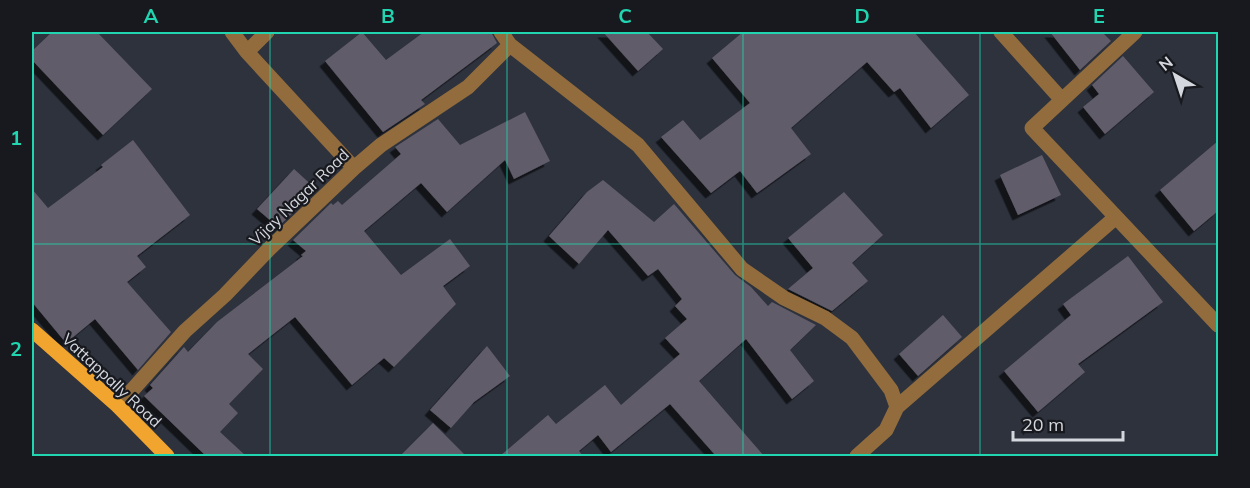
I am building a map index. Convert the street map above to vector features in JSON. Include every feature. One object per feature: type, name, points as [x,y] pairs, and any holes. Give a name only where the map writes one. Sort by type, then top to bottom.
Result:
[{"type":"main road","name":"Vattappally Road","points":[[32,330],[118,406],[161,454]]},
{"type":"street","points":[[232,32],[247,52],[354,168]]},
{"type":"street","points":[[247,52],[267,32]]},
{"type":"street","points":[[501,32],[510,45],[638,145],[742,269],[784,298],[825,318],[852,338],[891,390],[897,407]]},
{"type":"street","points":[[1001,32],[1062,100]]},
{"type":"street","points":[[1135,32],[1032,128],[1218,325]]},
{"type":"street","name":"Vijay Nagar Road","points":[[118,406],[185,331],[225,295],[269,249],[354,168],[381,145],[468,87],[510,45]]},
{"type":"street","points":[[857,456],[886,430],[897,407],[1116,217]]},
{"type":"building","points":[[52,32],[97,32],[152,89],[103,135],[32,60],[32,51]]},
{"type":"building","points":[[362,32],[386,60],[424,32],[491,32],[497,43],[421,100],[425,104],[383,132],[325,61]]},
{"type":"building","points":[[603,32],[647,32],[663,49],[638,71]]},
{"type":"building","points":[[743,32],[914,32],[969,95],[931,128],[900,88],[894,92],[867,62],[791,128],[811,154],[757,193],[740,171],[711,193],[661,137],[683,120],[700,140],[750,103],[712,58]]},
{"type":"building","points":[[1050,32],[1102,32],[1111,41],[1080,70]]},
{"type":"building","points":[[1123,56],[1154,92],[1105,134],[1083,107],[1099,94],[1092,85]]},
{"type":"building","points":[[525,112],[550,161],[514,179],[505,160],[447,212],[421,183],[364,231],[401,275],[450,239],[470,266],[443,286],[456,304],[394,367],[384,358],[352,385],[295,317],[248,354],[263,369],[229,404],[238,413],[220,432],[246,456],[206,456],[144,396],[153,388],[150,385],[184,347],[188,352],[217,322],[303,256],[301,255],[306,251],[293,240],[331,203],[333,205],[338,201],[342,205],[401,154],[395,147],[438,119],[460,145]]},
{"type":"building","points":[[133,140],[190,215],[137,256],[146,267],[127,282],[171,332],[138,370],[95,319],[66,343],[32,302],[32,189],[48,208],[103,167],[101,165]]},
{"type":"building","points":[[1218,141],[1218,211],[1194,231],[1160,190]]},
{"type":"building","points":[[1042,155],[1061,195],[1018,215],[1000,175]]},
{"type":"building","points":[[294,169],[317,190],[278,227],[257,209]]},
{"type":"building","points":[[603,180],[654,222],[674,204],[735,275],[751,287],[768,306],[772,302],[816,325],[790,350],[814,381],[792,399],[746,339],[699,381],[764,456],[716,456],[670,404],[611,452],[598,435],[579,451],[583,456],[500,456],[548,415],[556,424],[605,385],[621,405],[680,354],[665,338],[687,319],[675,306],[682,299],[658,269],[648,276],[608,230],[579,264],[549,236],[587,192]]},
{"type":"building","points":[[844,192],[883,235],[852,263],[868,281],[832,311],[788,289],[813,268],[788,238]]},
{"type":"building","points":[[1128,256],[1163,302],[1078,364],[1085,372],[1038,412],[1004,371],[1071,315],[1063,304]]},
{"type":"building","points":[[943,315],[962,337],[918,376],[899,354]]},
{"type":"building","points":[[487,346],[510,376],[474,402],[451,428],[430,410]]},
{"type":"building","points":[[433,423],[466,456],[400,456]]}]
